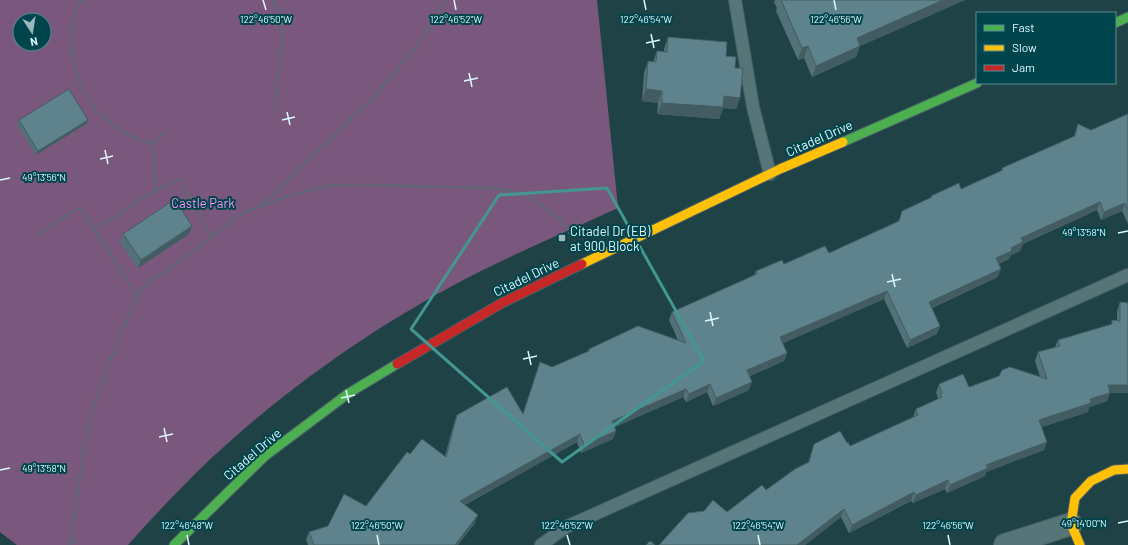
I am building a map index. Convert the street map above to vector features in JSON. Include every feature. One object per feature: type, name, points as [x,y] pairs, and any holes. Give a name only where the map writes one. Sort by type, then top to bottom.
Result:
[{"type":"street","points":[[1116,23],[1128,17]]},
{"type":"street","name":"Citadel Drive","points":[[174,545],[265,456],[349,393],[424,347],[502,303],[770,174],[976,83]]},
{"type":"street","points":[[1080,545],[1070,524],[1075,498],[1092,481],[1114,470],[1128,469]]},
{"type":"street","points":[[1005,545],[1070,524]]},
{"type":"lane","points":[[735,0],[753,107],[770,174]]},
{"type":"lane","points":[[541,545],[566,528],[1128,275]]},
{"type":"path","points":[[81,0],[75,12],[71,46],[78,80],[96,110],[122,132],[153,145]]},
{"type":"path","points":[[273,0],[278,10],[282,41],[275,112]]},
{"type":"path","points":[[263,204],[375,96],[416,47],[446,0]]},
{"type":"path","points":[[156,190],[153,145],[162,133]]},
{"type":"path","points":[[94,230],[156,190],[179,179],[211,237]]},
{"type":"path","points":[[70,545],[85,443],[95,402],[119,338],[138,296],[146,284],[189,255],[245,212],[263,204],[321,187],[333,185],[490,188],[513,191],[527,196],[556,215],[570,234]]},
{"type":"path","points":[[38,234],[80,207],[138,296]]},
{"type":"path","points":[[71,538],[77,545]]},
{"type":"highlighted area","points":[[607,188],[704,361],[562,462],[411,329],[499,195]]},
{"type":"green space","name":"Castle Park","points":[[0,0],[597,0],[618,208],[514,255],[443,291],[368,336],[331,361],[295,387],[228,443],[179,490],[128,545],[17,545],[0,532]]},
{"type":"building","points":[[781,0],[943,0],[857,38],[860,46],[816,66],[808,46],[802,48]]},
{"type":"building","points":[[668,37],[727,42],[726,56],[736,57],[735,68],[743,68],[740,98],[724,96],[723,107],[662,103],[662,91],[646,89],[648,61],[656,62],[657,51],[667,52]]},
{"type":"building","points":[[69,89],[88,120],[38,151],[19,120]]},
{"type":"building","points":[[1128,114],[1128,210],[1125,203],[1104,212],[1100,202],[1021,238],[1023,242],[1011,248],[1012,251],[996,258],[1001,269],[929,302],[940,326],[910,340],[887,291],[780,337],[787,353],[747,370],[752,382],[716,398],[710,384],[689,394],[686,389],[612,421],[616,431],[584,445],[580,434],[460,501],[478,515],[455,545],[314,545],[309,532],[328,526],[344,494],[366,506],[407,452],[410,454],[422,439],[446,457],[457,415],[507,387],[523,414],[540,362],[552,367],[589,351],[589,349],[638,326],[686,343],[672,312],[757,274],[756,271],[782,260],[784,264],[825,246],[829,253],[899,221],[902,211],[932,197],[931,196],[959,183],[961,189],[1003,170],[1002,168],[1075,136],[1078,124],[1091,130]]},
{"type":"building","points":[[175,199],[192,226],[141,260],[123,234]]},
{"type":"building","points":[[1120,302],[1128,303],[1128,385],[1108,385],[1110,393],[1090,399],[1091,403],[1039,420],[1047,442],[986,465],[988,468],[950,485],[948,480],[916,495],[914,492],[852,525],[844,509],[797,545],[659,545],[688,513],[704,511],[713,500],[727,512],[762,485],[766,490],[795,469],[809,462],[814,444],[840,431],[850,446],[918,415],[916,409],[942,397],[940,394],[942,393],[939,384],[963,374],[969,387],[999,376],[1002,370],[1010,367],[1047,379],[1038,352],[1060,346],[1058,340],[1112,324],[1112,320],[1120,321]]},
{"type":"building","points":[[650,541],[655,545],[646,545]]},
{"type":"traffic: fast","points":[[1116,23],[1128,17]]},
{"type":"traffic: fast","points":[[843,142],[976,83]]},
{"type":"traffic: fast","points":[[174,545],[265,456],[349,393],[397,364]]},
{"type":"traffic: slow","points":[[582,264],[780,169],[843,142]]},
{"type":"traffic: slow","points":[[1080,545],[1071,524],[1075,498],[1091,481],[1114,470],[1128,469]]},
{"type":"traffic: jam","points":[[397,364],[502,303],[582,264]]},
{"type":"place","name":"Citadel Dr (EB) at 900 Block","points":[[562,238]]}]
